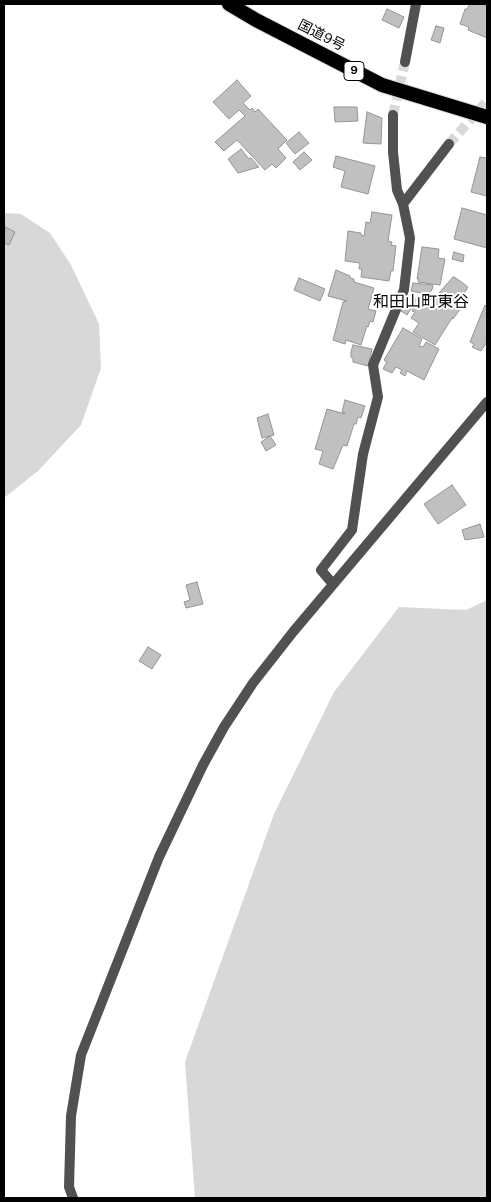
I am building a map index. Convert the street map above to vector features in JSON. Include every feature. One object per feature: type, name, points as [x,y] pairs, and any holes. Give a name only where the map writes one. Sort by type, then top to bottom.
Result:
[{"type":"highway","name":"国道9号","points":[[228,4],[382,85],[487,117]]},
{"type":"street","points":[[405,62],[416,4]]},
{"type":"street","points":[[332,583],[321,570],[352,530],[363,454],[378,397],[373,365],[404,290],[410,238],[403,204],[397,190],[393,152],[393,115]]},
{"type":"street","points":[[403,204],[449,144]]},
{"type":"street","points":[[73,1198],[69,1187],[71,1116],[81,1055],[159,857],[203,765],[224,727],[253,683],[332,583],[487,402]]},
{"type":"shaded area","points":[[4,213],[21,214],[50,233],[71,265],[99,324],[101,368],[81,425],[38,471],[4,498]]},
{"type":"shaded area","points":[[487,600],[487,1198],[195,1198],[185,1062],[274,814],[334,692],[399,607],[466,610]]},
{"type":"building","points":[[470,4],[487,4],[487,38],[468,30],[469,27],[460,24],[465,9]]},
{"type":"building","points":[[387,9],[404,17],[399,28],[382,20]]},
{"type":"building","points":[[436,26],[444,28],[440,43],[431,40]]},
{"type":"building","points":[[237,80],[251,96],[243,103],[255,112],[258,109],[287,140],[278,149],[286,158],[276,168],[272,164],[265,170],[237,140],[224,151],[215,142],[245,116],[239,110],[229,119],[213,102]]},
{"type":"building","points":[[334,107],[357,107],[358,121],[335,122]]},
{"type":"building","points":[[367,112],[382,118],[381,144],[363,143]]},
{"type":"building","points":[[299,132],[309,143],[295,154],[286,143]]},
{"type":"building","points":[[241,149],[259,167],[238,173],[228,159]]},
{"type":"building","points":[[304,152],[312,160],[300,170],[293,162]]},
{"type":"building","points":[[336,156],[375,166],[368,194],[341,187],[345,171],[333,167]]},
{"type":"building","points":[[480,157],[487,158],[487,196],[471,192]]},
{"type":"building","points":[[462,208],[487,215],[487,248],[454,239]]},
{"type":"building","points":[[372,212],[392,215],[388,241],[392,242],[391,245],[396,246],[393,271],[391,271],[389,281],[361,277],[362,269],[359,269],[360,263],[345,261],[348,231],[361,233],[364,236],[366,222],[370,223]]},
{"type":"building","points":[[5,227],[15,232],[9,245],[4,243]]},
{"type":"building","points":[[422,247],[439,249],[438,258],[445,259],[440,285],[418,282]]},
{"type":"building","points":[[454,252],[464,255],[463,262],[452,259]]},
{"type":"building","points":[[336,270],[350,276],[350,278],[354,279],[354,282],[374,288],[368,309],[376,311],[373,322],[370,321],[367,326],[361,345],[346,340],[345,344],[333,340],[343,302],[347,301],[328,296]]},
{"type":"building","points":[[453,277],[468,287],[457,305],[461,308],[452,318],[435,345],[413,332],[419,323],[411,318],[415,312],[412,311],[418,301],[422,304],[429,298],[433,300]]},
{"type":"building","points":[[299,278],[325,289],[320,301],[294,290]]},
{"type":"building","points":[[413,283],[433,285],[432,290],[427,294],[411,291]]},
{"type":"building","points":[[411,296],[417,300],[407,315],[401,311]]},
{"type":"building","points":[[487,303],[487,342],[481,351],[472,347],[474,344],[470,342]]},
{"type":"building","points":[[403,328],[422,339],[419,346],[423,347],[426,342],[439,349],[424,380],[407,371],[405,376],[400,373],[402,370],[396,367],[392,373],[383,369],[387,362],[384,360]]},
{"type":"building","points":[[353,345],[372,349],[368,366],[353,362],[351,352]]},
{"type":"building","points":[[345,400],[365,406],[361,418],[358,417],[356,424],[354,424],[347,446],[343,445],[333,469],[319,464],[323,451],[315,449],[327,409],[345,414],[342,412]]},
{"type":"building","points":[[268,414],[274,435],[262,438],[257,418]]},
{"type":"building","points":[[270,436],[276,445],[266,451],[261,442]]},
{"type":"building","points":[[452,485],[466,505],[438,524],[424,504]]},
{"type":"building","points":[[480,524],[484,537],[465,540],[462,530]]},
{"type":"building","points":[[197,582],[203,604],[186,608],[184,602],[190,600],[186,585]]},
{"type":"building","points":[[148,647],[161,655],[152,669],[139,661]]},
{"type":"tunnel","points":[[393,115],[405,62]]},
{"type":"tunnel","points":[[449,144],[487,101]]},
{"type":"district","name":"和田山町東谷","points":[[421,303]]}]
